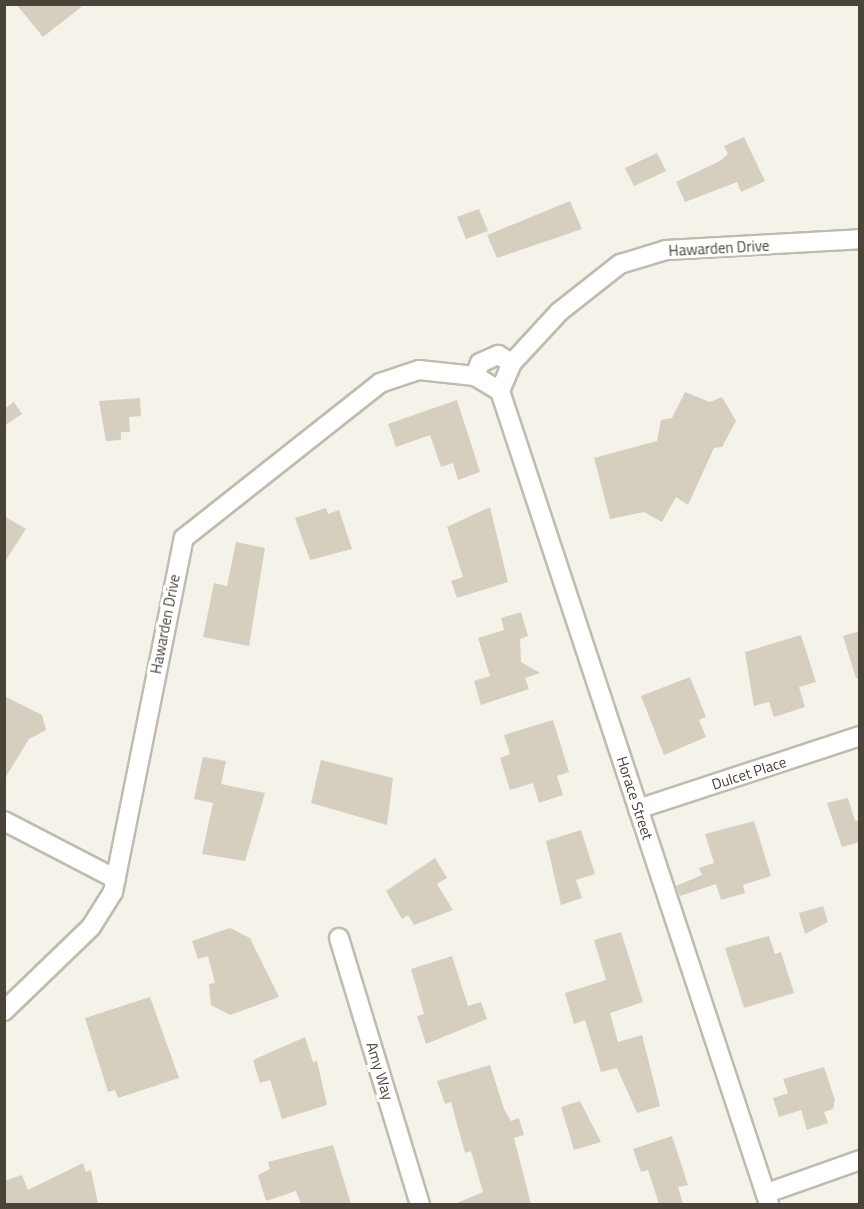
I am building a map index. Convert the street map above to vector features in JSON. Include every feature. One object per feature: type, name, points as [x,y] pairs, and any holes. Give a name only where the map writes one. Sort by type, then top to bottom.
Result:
[{"type":"street","name":"Hawarden Drive","points":[[4,1011],[91,927],[116,879],[184,538],[380,383],[419,370],[475,376],[500,391],[512,363],[559,312],[621,264],[666,250],[860,239]]},
{"type":"street","points":[[475,376],[480,363],[498,355],[512,363]]},
{"type":"street","name":"Horace Street","points":[[500,391],[768,1199]]},
{"type":"street","name":"Dulcet Place","points":[[638,809],[860,736]]},
{"type":"street","points":[[4,821],[116,879]]},
{"type":"street","name":"Amy Way","points":[[339,938],[420,1204]]},
{"type":"street","points":[[768,1199],[860,1161]]},
{"type":"building","points":[[16,4],[85,4],[43,37]]},
{"type":"building","points":[[744,137],[765,181],[741,192],[737,182],[685,202],[676,182],[720,161],[728,154],[724,146]]},
{"type":"building","points":[[657,153],[666,171],[634,186],[625,168]]},
{"type":"building","points":[[570,201],[582,229],[497,258],[487,235]]},
{"type":"building","points":[[479,209],[488,231],[466,239],[457,217]]},
{"type":"building","points":[[685,392],[710,402],[722,397],[736,421],[722,447],[714,448],[688,505],[676,497],[662,522],[644,512],[610,519],[594,458],[657,441],[661,420],[672,418]]},
{"type":"building","points":[[140,398],[141,416],[129,417],[130,432],[121,432],[121,440],[106,441],[99,401]]},
{"type":"building","points":[[457,400],[480,472],[458,480],[453,463],[441,467],[430,435],[396,447],[388,424]]},
{"type":"building","points":[[14,402],[22,414],[4,426],[4,409]]},
{"type":"building","points":[[490,507],[508,582],[457,598],[451,581],[463,577],[447,527]]},
{"type":"building","points":[[326,508],[328,514],[339,510],[352,549],[310,560],[295,518]]},
{"type":"building","points":[[4,516],[26,529],[4,563]]},
{"type":"building","points":[[236,542],[265,548],[249,646],[203,637],[214,583],[227,586]]},
{"type":"building","points":[[521,612],[528,636],[520,639],[521,662],[540,673],[525,678],[529,689],[481,705],[474,681],[490,676],[478,638],[504,630],[501,618]]},
{"type":"building","points":[[860,631],[860,678],[856,678],[843,636]]},
{"type":"building","points":[[801,635],[816,682],[799,687],[805,707],[774,717],[769,702],[754,706],[745,652]]},
{"type":"building","points":[[690,677],[706,717],[699,720],[706,737],[664,755],[641,696]]},
{"type":"building","points":[[4,696],[42,715],[46,730],[29,739],[4,780]]},
{"type":"building","points":[[553,720],[569,772],[557,776],[563,795],[539,803],[533,783],[510,790],[500,758],[510,754],[504,735]]},
{"type":"building","points":[[203,757],[226,761],[221,784],[265,793],[245,861],[202,854],[213,803],[194,799]]},
{"type":"building","points":[[321,760],[393,778],[387,825],[311,803]]},
{"type":"building","points":[[848,798],[855,821],[860,820],[860,842],[842,847],[827,803]]},
{"type":"building","points":[[754,821],[771,876],[743,885],[745,893],[721,900],[716,884],[680,896],[676,886],[702,875],[699,868],[714,863],[705,834]]},
{"type":"building","points":[[581,830],[595,874],[576,880],[582,898],[561,905],[546,841]]},
{"type":"building","points":[[435,858],[447,878],[437,884],[453,910],[414,925],[408,915],[402,919],[386,891]]},
{"type":"building","points":[[823,906],[828,922],[805,934],[799,913]]},
{"type":"building","points":[[230,928],[250,938],[279,997],[230,1015],[211,1005],[209,984],[215,983],[208,956],[198,959],[192,941]]},
{"type":"building","points":[[621,932],[643,1002],[610,1013],[618,1042],[642,1035],[660,1106],[637,1113],[617,1068],[601,1072],[585,1020],[574,1024],[565,993],[606,980],[594,940]]},
{"type":"building","points":[[769,936],[775,954],[781,952],[794,993],[744,1008],[725,948]]},
{"type":"building","points":[[452,956],[468,1006],[481,1002],[487,1019],[426,1044],[417,1016],[424,1014],[411,969]]},
{"type":"building","points":[[150,997],[179,1078],[118,1098],[115,1090],[108,1092],[85,1018]]},
{"type":"building","points":[[305,1037],[313,1062],[317,1061],[327,1105],[282,1119],[270,1080],[260,1083],[253,1060]]},
{"type":"building","points":[[490,1065],[504,1109],[511,1121],[519,1118],[524,1135],[514,1138],[531,1204],[455,1204],[483,1192],[471,1151],[465,1153],[451,1102],[445,1104],[437,1081]]},
{"type":"building","points":[[824,1067],[835,1100],[833,1109],[824,1112],[828,1123],[807,1130],[801,1110],[779,1117],[773,1098],[788,1093],[783,1079]]},
{"type":"building","points":[[580,1101],[601,1142],[574,1150],[561,1107]]},
{"type":"building","points":[[672,1136],[688,1185],[678,1187],[683,1204],[659,1204],[648,1170],[641,1172],[633,1149]]},
{"type":"building","points":[[333,1145],[351,1204],[301,1204],[296,1191],[266,1201],[258,1175],[270,1169],[268,1162]]},
{"type":"building","points":[[83,1163],[86,1172],[91,1170],[98,1204],[4,1204],[4,1181],[22,1175],[28,1190]]}]
